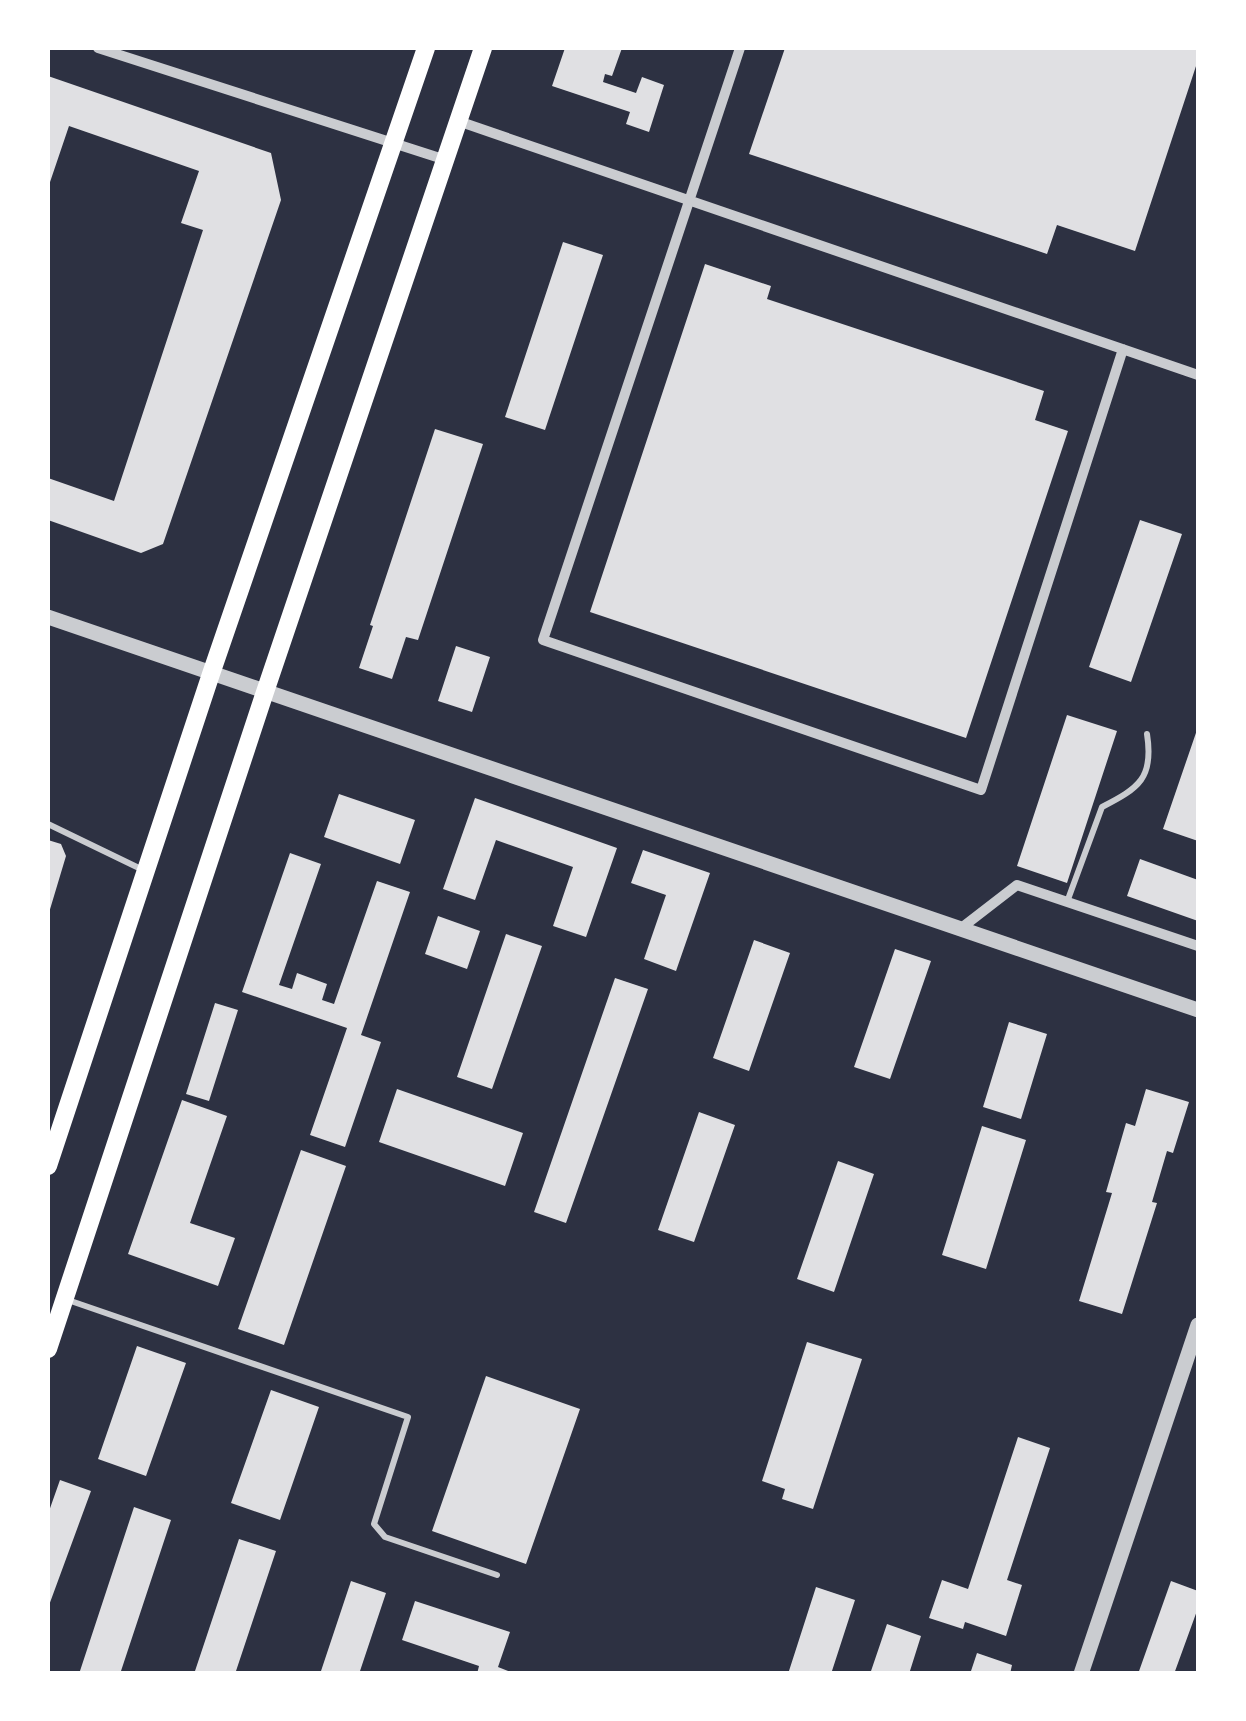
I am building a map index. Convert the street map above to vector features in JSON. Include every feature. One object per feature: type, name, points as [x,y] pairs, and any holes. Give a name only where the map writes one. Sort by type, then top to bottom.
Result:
[{"type":"main road","points":[[48,1166],[211,674],[426,48]]},
{"type":"main road","points":[[48,1349],[483,48]]},
{"type":"street","points":[[98,48],[446,160]]},
{"type":"street","points":[[740,48],[543,640],[981,790],[1123,349]]},
{"type":"street","points":[[458,122],[1198,374]]},
{"type":"street","points":[[48,618],[1198,1010]]},
{"type":"street","points":[[960,930],[1017,885],[1198,946]]},
{"type":"street","points":[[1080,1674],[1198,1325]]},
{"type":"lane","points":[[1068,902],[1102,806],[1124,796],[1146,774],[1151,756],[1147,734]]},
{"type":"lane","points":[[48,824],[145,871]]},
{"type":"lane","points":[[64,1299],[408,1416],[374,1524],[385,1537],[497,1575]]},
{"type":"building","points":[[565,48],[622,48],[612,76],[605,74],[603,82],[636,93],[642,77],[664,85],[649,132],[626,124],[630,112],[552,86]]},
{"type":"building","points":[[785,48],[1198,48],[1198,60],[1135,251],[1057,225],[1047,254],[749,154]]},
{"type":"building","points":[[48,76],[271,153],[281,200],[163,544],[141,553],[48,520],[48,478],[114,501],[203,230],[181,223],[199,171],[69,126],[48,188]]},
{"type":"building","points":[[563,242],[603,255],[545,430],[505,417]]},
{"type":"building","points":[[705,264],[771,286],[767,299],[1044,391],[1035,420],[1068,431],[966,738],[590,612]]},
{"type":"building","points":[[435,429],[483,444],[418,640],[406,637],[392,679],[359,668]]},
{"type":"building","points":[[1140,520],[1182,534],[1131,682],[1089,667]]},
{"type":"building","points":[[456,646],[490,657],[472,712],[438,701]]},
{"type":"building","points":[[1067,715],[1117,731],[1067,883],[1017,866]]},
{"type":"building","points":[[1198,727],[1198,841],[1163,829]]},
{"type":"building","points":[[339,794],[415,820],[400,864],[324,837]]},
{"type":"building","points":[[475,798],[617,848],[586,937],[553,926],[573,867],[496,840],[475,900],[443,889]]},
{"type":"building","points":[[48,840],[61,844],[66,856],[48,916]]},
{"type":"building","points":[[643,850],[710,873],[676,971],[644,959],[666,895],[631,883]]},
{"type":"building","points":[[290,853],[321,864],[279,985],[292,989],[297,973],[327,984],[322,1000],[334,1004],[377,881],[410,892],[361,1035],[381,1042],[345,1147],[310,1135],[347,1028],[242,992]]},
{"type":"building","points":[[1140,859],[1198,880],[1198,921],[1127,896]]},
{"type":"building","points":[[438,916],[480,931],[467,969],[425,954]]},
{"type":"building","points":[[506,934],[542,946],[492,1089],[457,1077]]},
{"type":"building","points":[[754,940],[790,953],[749,1071],[713,1058]]},
{"type":"building","points":[[895,949],[931,961],[890,1079],[854,1067]]},
{"type":"building","points":[[615,978],[648,989],[566,1223],[534,1212]]},
{"type":"building","points":[[215,1003],[238,1010],[209,1101],[186,1094]]},
{"type":"building","points":[[1009,1022],[1047,1034],[1021,1119],[983,1107]]},
{"type":"building","points":[[397,1089],[523,1133],[505,1186],[379,1142]]},
{"type":"building","points":[[1146,1089],[1189,1102],[1173,1153],[1167,1151],[1152,1202],[1157,1203],[1122,1314],[1079,1301],[1112,1193],[1106,1192],[1126,1123],[1135,1126]]},
{"type":"building","points":[[182,1100],[227,1116],[190,1223],[235,1238],[218,1286],[128,1254]]},
{"type":"building","points":[[699,1112],[735,1125],[694,1242],[658,1230]]},
{"type":"building","points":[[982,1126],[1026,1140],[986,1269],[942,1255]]},
{"type":"building","points":[[301,1150],[346,1166],[284,1345],[238,1329]]},
{"type":"building","points":[[838,1161],[874,1174],[834,1292],[797,1279]]},
{"type":"building","points":[[807,1342],[862,1359],[813,1509],[782,1499],[785,1489],[762,1481]]},
{"type":"building","points":[[137,1346],[186,1363],[146,1476],[98,1459]]},
{"type":"building","points":[[486,1376],[580,1409],[526,1564],[432,1531]]},
{"type":"building","points":[[271,1390],[319,1407],[280,1520],[231,1503]]},
{"type":"building","points":[[1018,1437],[1050,1448],[1007,1580],[1022,1585],[1006,1636],[965,1622],[963,1629],[929,1618],[942,1580],[968,1589]]},
{"type":"building","points":[[60,1480],[91,1491],[48,1608],[48,1514]]},
{"type":"building","points":[[134,1507],[171,1520],[120,1674],[79,1674]]},
{"type":"building","points":[[239,1539],[276,1551],[235,1674],[194,1674]]},
{"type":"building","points":[[351,1581],[386,1593],[359,1674],[320,1674]]},
{"type":"building","points":[[1171,1581],[1198,1591],[1198,1608],[1174,1674],[1138,1674]]},
{"type":"building","points":[[816,1587],[855,1600],[831,1674],[788,1674]]},
{"type":"building","points":[[415,1601],[510,1632],[498,1667],[516,1674],[477,1674],[479,1666],[402,1640]]},
{"type":"building","points":[[887,1624],[921,1636],[909,1674],[870,1674]]},
{"type":"building","points":[[977,1653],[1012,1665],[1010,1674],[970,1674]]}]
